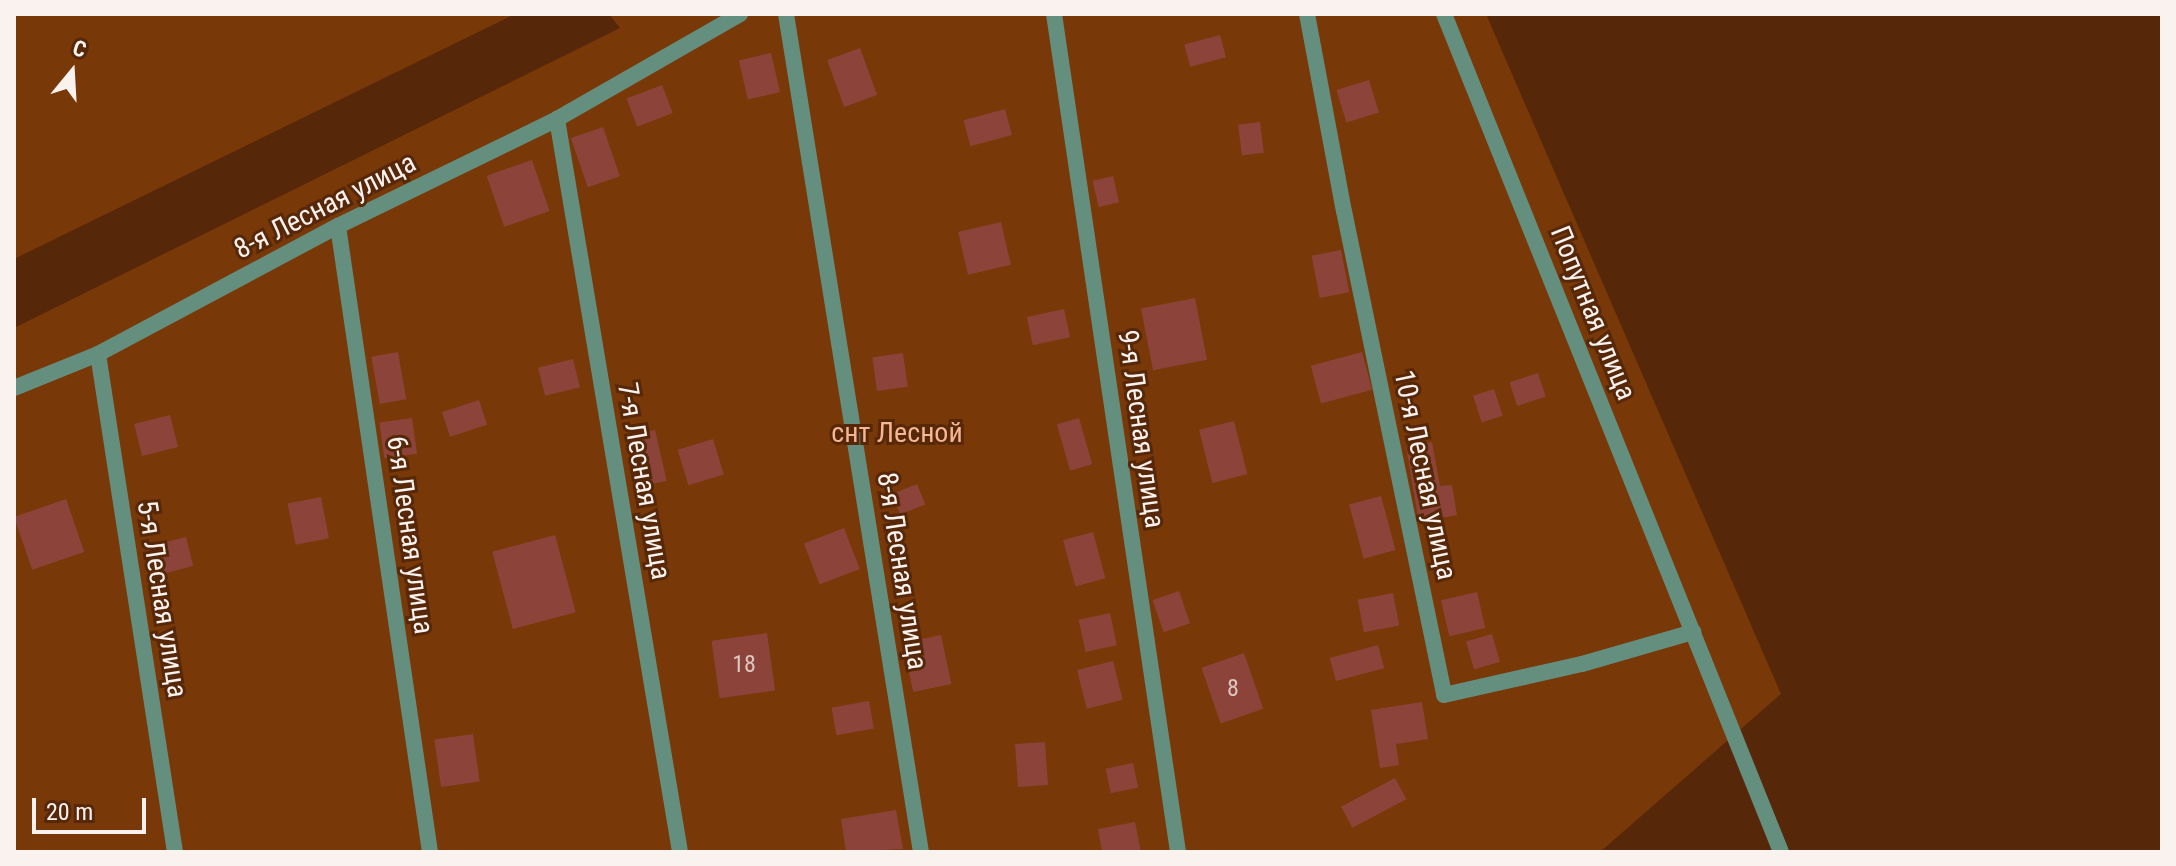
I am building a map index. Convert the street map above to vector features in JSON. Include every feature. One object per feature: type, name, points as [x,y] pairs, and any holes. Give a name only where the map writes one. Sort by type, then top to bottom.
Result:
[{"type":"street","name":"8-я Лесная улица","points":[[14,388],[98,354],[338,226],[557,119],[740,14]]},
{"type":"street","name":"8-я Лесная улица","points":[[786,14],[921,852]]},
{"type":"street","name":"9-я Лесная улица","points":[[1054,14],[1178,852]]},
{"type":"street","name":"10-я Лесная улица","points":[[1307,14],[1344,211],[1444,695],[1582,664],[1693,632]]},
{"type":"street","name":"Попутная улица","points":[[1444,14],[1781,852]]},
{"type":"street","name":"7-я Лесная улица","points":[[557,119],[680,852]]},
{"type":"street","name":"6-я Лесная улица","points":[[338,226],[430,852]]},
{"type":"street","name":"5-я Лесная улица","points":[[98,354],[175,852]]},
{"type":"green space","points":[[14,14],[515,14],[14,259]]},
{"type":"green space","name":"снт Лесной","points":[[609,14],[1486,14],[1781,694],[1600,852],[14,852],[14,328],[620,28]]},
{"type":"building","points":[[1220,35],[1226,57],[1190,67],[1184,45]]},
{"type":"building","points":[[860,48],[877,95],[844,107],[827,60]]},
{"type":"building","points":[[771,53],[780,92],[748,99],[739,60]]},
{"type":"building","points":[[1369,80],[1379,113],[1346,122],[1336,90]]},
{"type":"building","points":[[662,85],[673,113],[637,127],[627,99]]},
{"type":"building","points":[[1005,109],[1012,135],[970,146],[963,120]]},
{"type":"building","points":[[1260,122],[1264,153],[1242,155],[1238,125]]},
{"type":"building","points":[[603,127],[620,176],[588,187],[571,138]]},
{"type":"building","points":[[532,160],[550,211],[504,227],[487,176]]},
{"type":"building","points":[[1113,176],[1119,202],[1099,207],[1093,181]]},
{"type":"building","points":[[1001,222],[1011,265],[968,275],[958,232]]},
{"type":"building","points":[[1341,250],[1349,292],[1320,298],[1312,256]]},
{"type":"building","points":[[1195,298],[1207,360],[1153,370],[1141,308]]},
{"type":"building","points":[[1064,309],[1070,337],[1033,345],[1027,317]]},
{"type":"building","points":[[398,352],[406,399],[380,404],[371,357]]},
{"type":"building","points":[[1362,352],[1372,390],[1321,403],[1311,366]]},
{"type":"building","points":[[903,353],[908,387],[877,391],[872,357]]},
{"type":"building","points":[[573,359],[580,387],[545,396],[538,368]]},
{"type":"building","points":[[1538,373],[1546,397],[1517,406],[1509,382]]},
{"type":"building","points":[[1494,389],[1503,416],[1482,422],[1473,396]]},
{"type":"building","points":[[479,400],[487,425],[450,437],[442,412]]},
{"type":"building","points":[[170,415],[178,447],[142,456],[134,424]]},
{"type":"building","points":[[412,418],[417,454],[384,458],[379,423]]},
{"type":"building","points":[[1079,418],[1092,464],[1070,470],[1057,424]]},
{"type":"building","points":[[1234,421],[1247,474],[1212,483],[1199,430]]},
{"type":"building","points":[[655,430],[667,481],[637,487],[626,437]]},
{"type":"building","points":[[713,439],[724,474],[688,485],[678,450]]},
{"type":"building","points":[[1432,442],[1440,486],[1452,485],[1457,515],[1419,522],[1406,447]]},
{"type":"building","points":[[917,484],[925,504],[900,515],[892,494]]},
{"type":"building","points":[[1381,496],[1395,550],[1364,559],[1349,505]]},
{"type":"building","points":[[321,497],[329,538],[296,545],[288,503]]},
{"type":"building","points":[[66,499],[84,552],[32,570],[14,517]]},
{"type":"building","points":[[844,528],[860,569],[820,584],[804,543]]},
{"type":"building","points":[[1093,532],[1105,578],[1075,586],[1063,540]]},
{"type":"building","points":[[555,535],[576,612],[513,629],[492,552]]},
{"type":"building","points":[[186,537],[193,566],[153,576],[146,547]]},
{"type":"building","points":[[1179,591],[1190,623],[1164,632],[1153,600]]},
{"type":"building","points":[[1477,592],[1485,628],[1449,636],[1441,600]]},
{"type":"building","points":[[1393,593],[1399,625],[1364,632],[1358,600]]},
{"type":"building","points":[[1110,613],[1117,645],[1086,652],[1079,620]]},
{"type":"building","points":[[767,633],[775,690],[720,698],[712,641]]},
{"type":"building","points":[[1492,634],[1500,662],[1474,669],[1466,641]]},
{"type":"building","points":[[941,635],[951,684],[913,692],[903,643]]},
{"type":"building","points":[[1378,645],[1384,668],[1336,681],[1330,658]]},
{"type":"building","points":[[1244,653],[1263,709],[1221,723],[1201,668]]},
{"type":"building","points":[[1113,661],[1123,700],[1087,709],[1077,670]]},
{"type":"building","points":[[869,701],[874,729],[836,735],[832,708]]},
{"type":"building","points":[[1422,702],[1428,739],[1396,744],[1399,765],[1380,768],[1371,710]]},
{"type":"building","points":[[473,734],[480,782],[441,787],[434,739]]},
{"type":"building","points":[[1045,742],[1048,785],[1018,787],[1015,744]]},
{"type":"building","points":[[1133,763],[1138,787],[1111,793],[1106,769]]},
{"type":"building","points":[[1395,778],[1406,799],[1352,828],[1341,807]]},
{"type":"building","points":[[896,810],[903,849],[846,852],[841,819]]},
{"type":"building","points":[[1135,822],[1141,852],[1102,852],[1098,829]]}]
